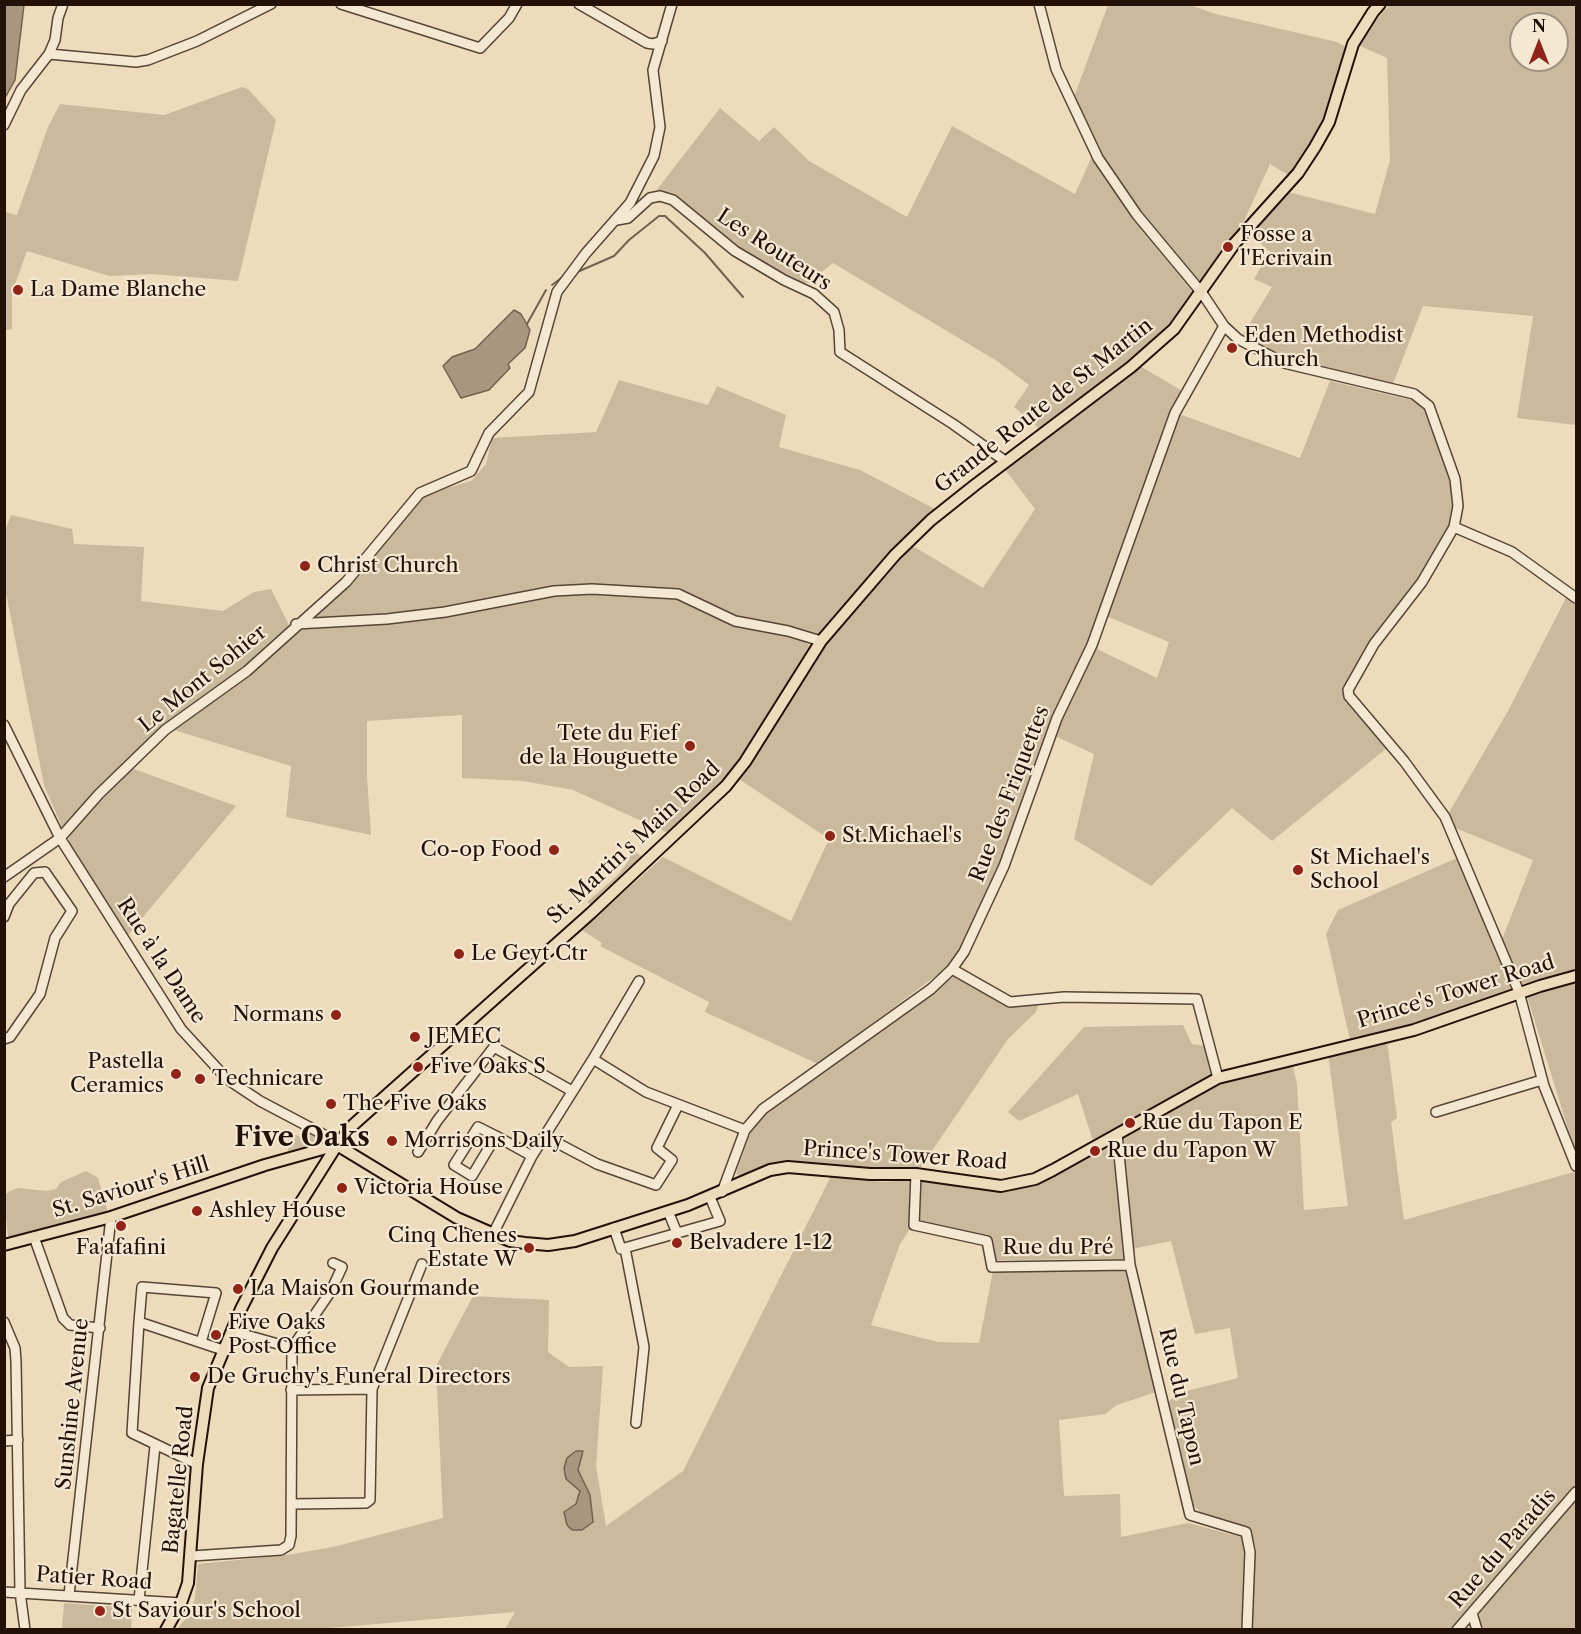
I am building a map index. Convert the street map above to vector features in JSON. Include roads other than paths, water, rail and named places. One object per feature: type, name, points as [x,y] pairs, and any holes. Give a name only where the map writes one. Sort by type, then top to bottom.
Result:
[{"type":"main road","name":"Grande Route de St Martin","points":[[821,641],[895,555],[931,520],[1005,461],[1131,367],[1174,329],[1202,293],[1235,243],[1298,173],[1315,147],[1329,122],[1353,44],[1362,27],[1380,4]]},
{"type":"main road","name":"St. Martin's Main Road","points":[[337,1145],[353,1125],[591,913],[726,786],[745,762],[821,641]]},
{"type":"main road","name":"Prince's Tower Road","points":[[337,1145],[458,1218],[510,1241],[548,1245],[575,1241],[711,1197],[770,1170],[788,1167],[870,1174],[916,1174],[1002,1186],[1053,1170],[1218,1078],[1414,1030],[1520,992],[1576,976]]},
{"type":"main road","name":"St. Saviour's Hill","points":[[4,1245],[111,1217],[309,1152],[337,1145]]},
{"type":"main road","name":"Bagatelle Road","points":[[166,1629],[181,1603],[188,1583],[192,1556],[196,1464],[208,1388],[232,1330],[272,1248],[337,1145]]},
{"type":"main road","points":[[309,1152],[319,1153],[323,1166]]},
{"type":"street","points":[[4,125],[21,90],[49,54],[55,40],[58,18],[63,4]]},
{"type":"street","points":[[49,54],[136,63],[197,41],[271,4]]},
{"type":"street","points":[[341,4],[480,48],[509,18],[517,4]]},
{"type":"street","points":[[579,4],[647,43],[662,41]]},
{"type":"street","name":"Le Mont Sohier","points":[[4,877],[60,838],[99,794],[149,745],[206,699],[247,671],[296,624],[346,582],[420,493],[471,471],[489,433],[529,392],[557,292],[638,191],[657,147],[660,127],[653,70],[672,4]]},
{"type":"street","points":[[1040,4],[1056,69],[1098,158],[1137,215],[1202,293],[1224,327],[1238,339],[1284,363],[1414,394],[1429,406],[1455,478],[1458,506],[1454,526],[1422,582],[1374,644],[1348,690],[1349,696],[1404,761],[1445,817],[1520,992],[1542,1080],[1576,1166]]},
{"type":"street","name":"Les Routeurs","points":[[616,220],[628,218],[650,198],[660,195],[673,200],[735,251],[784,280],[814,294],[834,312],[840,352],[953,424],[1005,461]]},
{"type":"street","name":"Rue des Friquettes","points":[[722,1192],[746,1130],[763,1108],[931,989],[952,969],[964,952],[1004,866],[1057,718],[1092,645],[1175,413],[1224,327]]},
{"type":"street","points":[[1454,526],[1512,552],[1576,598]]},
{"type":"street","points":[[296,624],[387,619],[445,612],[554,591],[592,589],[678,594],[735,621],[788,631],[821,641]]},
{"type":"street","name":"Rue à la Dame","points":[[4,725],[60,838],[181,1029],[227,1079],[260,1101],[332,1139],[337,1145]]},
{"type":"street","points":[[4,917],[9,904],[34,873],[45,872],[72,911],[54,938],[40,994],[10,1037],[4,1039]]},
{"type":"street","points":[[952,969],[1010,1002],[1064,997],[1197,999],[1218,1078]]},
{"type":"street","points":[[493,1234],[532,1156],[546,1137],[639,981]]},
{"type":"street","points":[[418,1152],[436,1121],[494,1047],[572,1091]]},
{"type":"street","points":[[592,1059],[646,1092],[746,1130]]},
{"type":"street","points":[[1436,1112],[1542,1080]]},
{"type":"street","points":[[546,1137],[597,1164],[656,1185],[672,1160],[657,1148],[678,1105]]},
{"type":"street","points":[[496,1136],[472,1176],[454,1165],[478,1127],[496,1136],[532,1156]]},
{"type":"street","name":"Rue du Tapon","points":[[1117,1134],[1131,1265],[1190,1515],[1246,1532],[1250,1552],[1247,1629]]},
{"type":"street","name":"Rue du Pré","points":[[916,1174],[914,1225],[987,1241],[992,1267],[1131,1265]]},
{"type":"street","points":[[614,1228],[621,1250],[720,1221],[711,1197]]},
{"type":"street","points":[[670,1216],[677,1233]]},
{"type":"street","name":"Sunshine Avenue","points":[[69,1595],[111,1217]]},
{"type":"street","points":[[34,1237],[63,1318],[70,1325],[100,1328]]},
{"type":"street","points":[[625,1248],[644,1347],[636,1423]]},
{"type":"street","points":[[192,1556],[281,1550],[289,1545],[291,1536],[292,1348],[331,1291],[342,1267],[333,1263]]},
{"type":"street","points":[[291,1504],[366,1503],[370,1500],[372,1389],[422,1264]]},
{"type":"street","points":[[196,1464],[132,1433],[142,1287],[216,1293],[201,1342]]},
{"type":"street","points":[[4,1322],[15,1348],[20,1592],[25,1629]]},
{"type":"street","points":[[139,1322],[223,1350]]},
{"type":"street","points":[[232,1330],[292,1348]]},
{"type":"street","points":[[291,1390],[372,1389]]},
{"type":"street","points":[[4,1441],[18,1440]]},
{"type":"street","points":[[139,1600],[155,1446]]},
{"type":"street","name":"Rue du Paradis","points":[[1456,1629],[1576,1492]]},
{"type":"street","name":"Patier Road","points":[[4,1592],[181,1603]]},
{"type":"street","points":[[1472,1613],[1477,1629]]},
{"type":"waterway","points":[[575,273],[614,256],[629,240],[659,216],[665,216],[705,253],[743,297]]},
{"type":"waterway","points":[[552,285],[564,276]]},
{"type":"waterway","points":[[527,324],[546,290]]},
{"type":"place","name":"Fosse a l'Ecrivain","points":[[1228,247]]},
{"type":"place","name":"La Dame Blanche","points":[[18,290]]},
{"type":"place","name":"Eden Methodist Church","points":[[1232,348]]},
{"type":"place","name":"Christ Church","points":[[305,566]]},
{"type":"place","name":"Tete du Fief de la Houguette","points":[[690,746]]},
{"type":"place","name":"St.Michael's","points":[[830,836]]},
{"type":"place","name":"Co-op Food","points":[[554,850]]},
{"type":"place","name":"St Michael's School","points":[[1298,870]]},
{"type":"place","name":"Le Geyt Ctr","points":[[459,954]]},
{"type":"place","name":"Normans","points":[[336,1015]]},
{"type":"place","name":"JEMEC","points":[[415,1037]]},
{"type":"place","name":"Five Oaks S","points":[[418,1067]]},
{"type":"place","name":"Pastella Ceramics","points":[[176,1074]]},
{"type":"place","name":"Technicare","points":[[200,1079]]},
{"type":"place","name":"The Five Oaks","points":[[331,1104]]},
{"type":"place","name":"Rue du Tapon E","points":[[1130,1123]]},
{"type":"place","name":"Morrisons Daily","points":[[392,1141]]},
{"type":"place","name":"Rue du Tapon W","points":[[1095,1151]]},
{"type":"place","name":"Victoria House","points":[[342,1188]]},
{"type":"place","name":"Ashley House","points":[[197,1211]]},
{"type":"place","name":"Fa'afafini","points":[[121,1226]]},
{"type":"place","name":"Belvadere 1-12","points":[[677,1243]]},
{"type":"place","name":"Cinq Chenes Estate W","points":[[529,1248]]},
{"type":"place","name":"La Maison Gourmande","points":[[238,1289]]},
{"type":"place","name":"Five Oaks Post Office","points":[[216,1335]]},
{"type":"place","name":"De Gruchy's Funeral Directors","points":[[195,1377]]},
{"type":"place","name":"St Saviour's School","points":[[100,1611]]},
{"type":"district","name":"Five Oaks","points":[[302,1138]]}]
